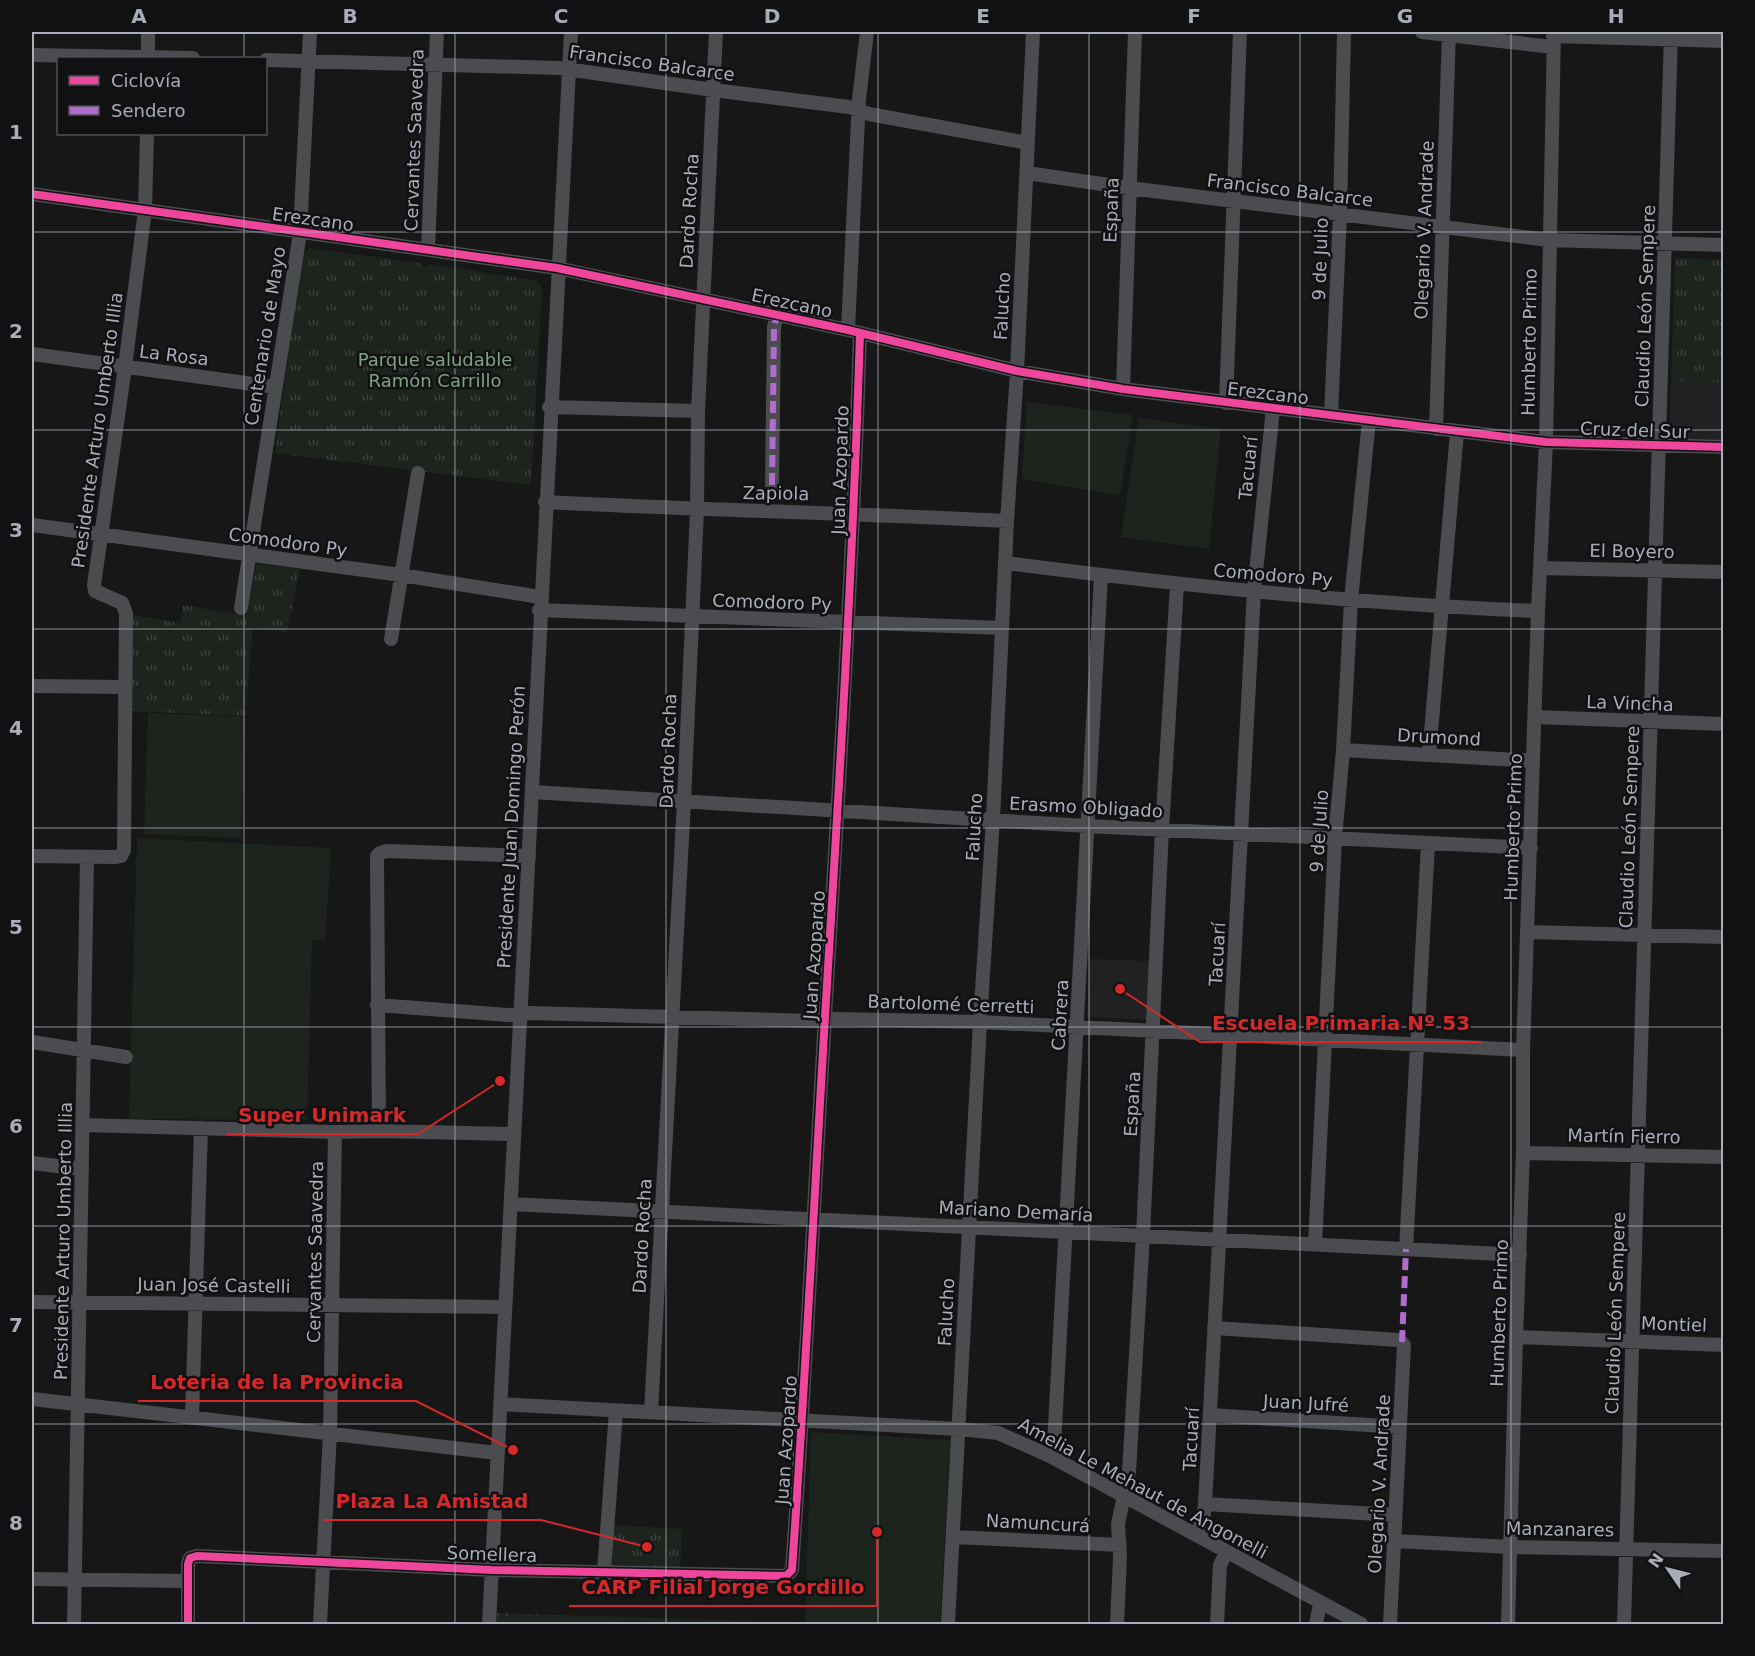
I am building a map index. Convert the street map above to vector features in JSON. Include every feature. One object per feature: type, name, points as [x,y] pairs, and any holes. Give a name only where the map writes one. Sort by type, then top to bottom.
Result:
[{"type":"street","points":[[148,32],[148,57]]},
{"type":"street","name":"Centenario de Mayo","points":[[242,608],[300,233],[310,32]]},
{"type":"street","name":"Cervantes Saavedra","points":[[428,249],[436,32]]},
{"type":"street","name":"Presidente Juan Domingo Perón","points":[[489,1624],[529,856],[549,407],[571,32]]},
{"type":"street","name":"Dardo Rocha","points":[[651,1412],[684,801],[697,510],[698,411],[716,32]]},
{"type":"street","name":"Juan Azopardo","points":[[786,1576],[792,1570],[803,1421],[839,810],[854,513],[854,332],[859,111],[867,32]]},
{"type":"street","name":"Falucho","points":[[948,1624],[968,1226],[1017,371],[1033,32]]},
{"type":"street","name":"España","points":[[1123,389],[1135,32]]},
{"type":"street","points":[[1226,403],[1240,32]]},
{"type":"street","name":"9 de Julio","points":[[1331,415],[1340,214],[1344,32]]},
{"type":"street","points":[[1422,32],[1553,38],[1671,35],[1724,41]]},
{"type":"street","name":"Olegario V. Andrade","points":[[1436,429],[1449,33]]},
{"type":"street","name":"Claudio León Sempere","points":[[1624,1624],[1671,35]]},
{"type":"street","name":"Humberto Primo","points":[[1508,1624],[1523,1153],[1523,1050],[1546,442],[1553,38]]},
{"type":"street","points":[[32,55],[109,57]]},
{"type":"street","name":"Francisco Balcarce","points":[[267,60],[569,69],[849,107],[859,111],[1028,143]]},
{"type":"street","name":"Presidente Arturo Umberto Illia","points":[[74,1624],[87,857],[121,856],[124,850],[125,609],[122,603],[95,591],[94,585],[145,210],[147,135]]},
{"type":"street","name":"Francisco Balcarce","points":[[1027,173],[1129,188],[1548,240],[1724,245]]},
{"type":"street","name":"Erezcano","points":[[32,195],[557,268],[854,332],[1017,371],[1123,389],[1546,442]]},
{"type":"street","points":[[772,485],[774,327],[777,315]]},
{"type":"street","name":"La Rosa","points":[[32,354],[275,387]]},
{"type":"street","points":[[549,407],[698,411]]},
{"type":"street","name":"Tacuarí","points":[[1196,1536],[1203,1520],[1205,1504],[1254,591],[1273,409]]},
{"type":"street","name":"9 de Julio","points":[[1315,1244],[1335,838],[1343,750],[1351,600],[1369,420]]},
{"type":"street","points":[[1429,755],[1457,432]]},
{"type":"street","name":"Cruz del Sur","points":[[1546,442],[1724,447]]},
{"type":"street","points":[[391,639],[418,473]]},
{"type":"street","name":"Zapiola","points":[[545,502],[1007,521]]},
{"type":"street","name":"Comodoro Py","points":[[32,525],[401,575],[540,603],[692,616],[1002,628]]},
{"type":"street","name":"Comodoro Py","points":[[1006,563],[1177,585],[1443,607],[1538,611]]},
{"type":"street","name":"El Boyero","points":[[1540,568],[1724,572]]},
{"type":"street","name":"Cabrera","points":[[1050,1456],[1054,1444],[1067,1232],[1101,575]]},
{"type":"street","name":"España","points":[[1117,1624],[1120,1545],[1118,1524],[1129,1472],[1177,585]]},
{"type":"street","points":[[32,686],[125,687]]},
{"type":"street","name":"La Vincha","points":[[1535,717],[1724,724]]},
{"type":"street","name":"Drumond","points":[[1343,750],[1533,761]]},
{"type":"street","name":"Erasmo Obligado","points":[[532,792],[1087,826],[1531,848]]},
{"type":"street","points":[[1406,1249],[1428,844]]},
{"type":"street","points":[[379,1131],[377,856],[387,850],[529,856]]},
{"type":"street","points":[[32,856],[87,857]]},
{"type":"street","points":[[1527,932],[1724,937]]},
{"type":"street","name":"Bartolomé Cerretti","points":[[377,1005],[508,1015],[980,1023],[1325,1042],[1523,1050]]},
{"type":"street","points":[[32,1042],[126,1058]]},
{"type":"street","points":[[83,1125],[514,1134]]},
{"type":"street","points":[[192,1418],[201,1128]]},
{"type":"street","name":"Cervantes Saavedra","points":[[320,1624],[330,1433],[336,1132]]},
{"type":"street","name":"Martín Fierro","points":[[1523,1153],[1724,1157]]},
{"type":"street","points":[[32,1163],[82,1168]]},
{"type":"street","name":"Mariano Demaría","points":[[511,1204],[1520,1255]]},
{"type":"street","name":"Juan José Castelli","points":[[32,1302],[505,1307]]},
{"type":"street","name":"Olegario V. Andrade","points":[[1214,1328],[1399,1340],[1404,1345],[1390,1624]]},
{"type":"street","name":"Montiel","points":[[1516,1336],[1724,1345]]},
{"type":"street","points":[[32,1399],[497,1453]]},
{"type":"street","name":"Amelia Le Mehaut de Angonelli","points":[[501,1404],[998,1433],[1050,1456],[1320,1604],[1361,1624]]},
{"type":"street","points":[[604,1571],[616,1411]]},
{"type":"street","name":"Juan Jufré","points":[[1210,1415],[1400,1426]]},
{"type":"street","points":[[1205,1504],[1395,1515]]},
{"type":"street","name":"Namuncurá","points":[[953,1537],[1120,1545]]},
{"type":"street","name":"Manzanares","points":[[1395,1541],[1510,1547],[1724,1551]]},
{"type":"street","points":[[1216,1624],[1220,1565],[1226,1553]]},
{"type":"street","name":"Somellera","points":[[187,1581],[190,1558],[197,1556],[492,1570],[786,1576]]},
{"type":"street","points":[[32,1579],[187,1581],[188,1624]]},
{"type":"street","points":[[1316,1624],[1320,1604]]},
{"type":"shaded area","points":[[1671,381],[1723,383],[1723,443],[1669,440]]},
{"type":"shaded area","points":[[1090,959],[1152,961],[1149,1020],[1087,1017]]},
{"type":"green space","name":"Parque saludable Ramón Carrillo","points":[[310,248],[419,263],[424,267],[431,264],[537,281],[542,288],[531,485],[275,453],[302,254]]},
{"type":"green space","points":[[1675,258],[1723,260],[1723,383],[1671,381]]},
{"type":"green space","points":[[1027,402],[1133,415],[1120,496],[1022,479]]},
{"type":"green space","points":[[1139,418],[1221,429],[1209,549],[1121,537]]},
{"type":"green space","points":[[256,564],[300,569],[287,632],[253,628],[245,716],[131,711],[133,615],[180,623],[183,605],[247,616]]},
{"type":"green space","points":[[148,713],[246,717],[241,838],[144,834]]},
{"type":"green space","points":[[137,838],[331,848],[325,941],[312,940],[307,1120],[129,1119]]},
{"type":"green space","points":[[811,1432],[950,1440],[940,1624],[805,1624]]},
{"type":"green space","points":[[613,1525],[682,1529],[680,1568],[612,1565]]},
{"type":"green space","points":[[494,1613],[792,1622],[791,1624],[493,1624]]},
{"type":"marked path","points":[[772,485],[774,327],[777,315]]},
{"type":"marked path","points":[[1402,1342],[1406,1249]]},
{"type":"cycle path","points":[[32,194],[557,268],[848,330],[1017,371],[1123,389],[1546,442],[1724,447]]},
{"type":"cycle path","points":[[188,1624],[188,1564],[190,1558],[197,1556],[492,1570],[786,1576],[792,1570],[845,675],[860,333]]},
{"type":"place","name":"Escuela Primaria Nº 53","points":[[1120,989]]},
{"type":"place","name":"Super Unimark","points":[[500,1081]]},
{"type":"place","name":"Loteria de la Provincia","points":[[513,1450]]},
{"type":"place","name":"CARP Filial Jorge Gordillo","points":[[877,1532]]},
{"type":"place","name":"Plaza La Amistad","points":[[647,1547]]}]
